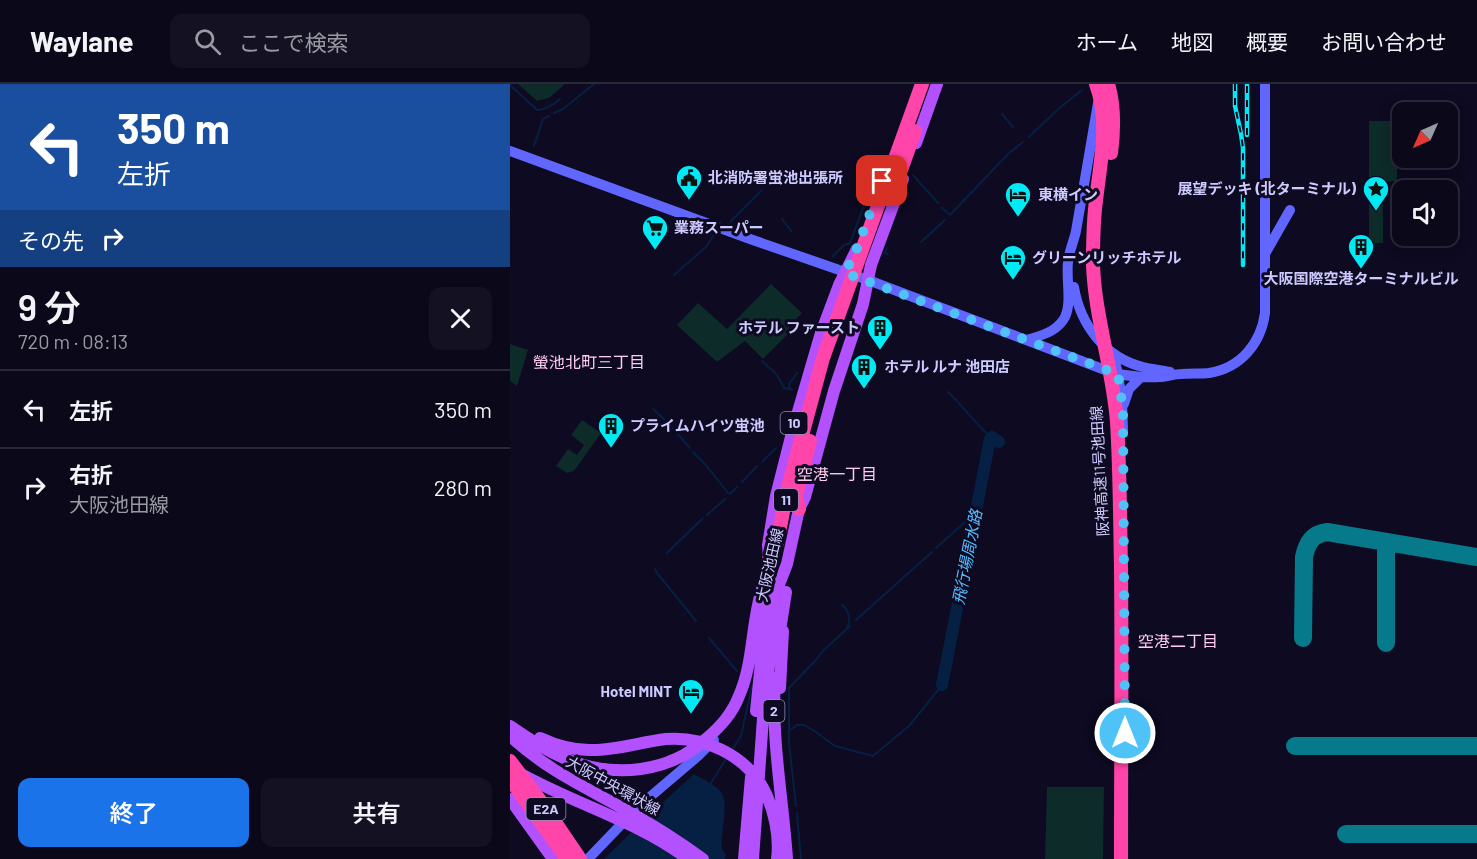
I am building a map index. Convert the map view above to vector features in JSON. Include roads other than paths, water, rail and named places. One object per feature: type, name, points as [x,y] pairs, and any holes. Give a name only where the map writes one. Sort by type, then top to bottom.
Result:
[{"type":"highway","name":"11","points":[[799,509],[796,496],[823,358],[922,84]]},
{"type":"highway","name":"11","points":[[769,559],[777,543],[788,491],[847,315],[931,84]]},
{"type":"highway","name":"阪神高速11号池田線","points":[[1096,84],[1102,110],[1103,145],[1094,225],[1094,267],[1097,309],[1116,412],[1119,457],[1123,859]]},
{"type":"highway","name":"阪神高速11号池田線","points":[[1108,84],[1114,120],[1104,207],[1102,254],[1104,286],[1122,390],[1128,453],[1130,859]]},
{"type":"highway","name":"E2A","points":[[510,761],[580,859]]},
{"type":"highway","name":"E2A","points":[[510,779],[567,859]]},
{"type":"main road","name":"大阪池田線","points":[[744,859],[767,604],[765,579],[776,496],[821,333],[856,251],[916,84]]},
{"type":"main road","name":"大阪池田線","points":[[753,859],[763,718],[778,587],[787,564],[799,509],[806,497],[834,392],[863,304],[871,266],[937,84]]},
{"type":"main road","name":"2","points":[[787,564],[783,617],[775,668],[774,709],[787,859]]},
{"type":"main road","points":[[510,726],[536,744],[570,761],[591,767],[622,771],[648,768],[676,759],[695,749],[724,723],[735,706],[745,680],[759,599],[765,579]]},
{"type":"main road","name":"2","points":[[783,617],[779,733],[792,859]]},
{"type":"main road","points":[[510,720],[548,741],[580,750],[610,749],[667,739],[714,746],[744,764],[765,792],[773,813],[777,836],[777,859]]},
{"type":"main road","name":"大阪中央環状線","points":[[510,736],[541,762],[688,859]]},
{"type":"main road","name":"大阪中央環状線","points":[[510,768],[553,790],[661,830],[703,859]]},
{"type":"main road","points":[[510,799],[550,857]]},
{"type":"main road","name":"10","points":[[738,859],[749,799]]},
{"type":"street","points":[[1027,340],[1052,331],[1066,315],[1069,305],[1068,259],[1075,235],[1101,84]]},
{"type":"street","points":[[510,151],[868,280],[1118,374],[1161,377],[1208,373],[1224,369],[1243,357],[1253,346],[1262,330],[1265,313],[1265,84]]},
{"type":"street","points":[[1265,255],[1290,210]]},
{"type":"street","points":[[1075,235],[1073,278],[1075,293],[1085,322],[1094,335],[1113,353],[1131,363],[1181,374]]},
{"type":"street","points":[[1113,353],[1123,410],[1123,859]]},
{"type":"street","points":[[1123,410],[1129,389],[1142,377]]},
{"type":"street","points":[[588,859],[637,808],[706,749],[724,723]]},
{"type":"water","points":[[694,774],[715,787],[724,798],[722,844],[725,859],[604,859],[648,816]]},
{"type":"waterway","points":[[554,113],[563,109],[594,84]]},
{"type":"waterway","points":[[510,85],[537,110],[560,99]]},
{"type":"waterway","points":[[1029,137],[1082,90]]},
{"type":"waterway","points":[[1002,114],[1013,127]]},
{"type":"waterway","points":[[534,146],[543,119],[549,116]]},
{"type":"waterway","points":[[942,208],[950,215],[1009,153],[1023,142]]},
{"type":"waterway","points":[[833,256],[844,245],[850,243],[876,173]]},
{"type":"waterway","points":[[913,175],[938,203]]},
{"type":"waterway","points":[[731,221],[762,190]]},
{"type":"waterway","points":[[782,219],[792,232]]},
{"type":"waterway","points":[[921,242],[945,220]]},
{"type":"waterway","points":[[674,275],[706,247],[713,236]]},
{"type":"waterway","points":[[887,248],[885,253],[888,254]]},
{"type":"waterway","points":[[762,361],[777,375],[784,388],[790,389]]},
{"type":"waterway","points":[[792,390],[789,384],[797,373]]},
{"type":"waterway","points":[[948,392],[991,437]]},
{"type":"waterway","points":[[653,409],[690,448]]},
{"type":"waterway","name":"飛行場周水路","points":[[942,685],[990,439],[992,437],[999,442]]},
{"type":"waterway","points":[[763,461],[776,448]]},
{"type":"waterway","points":[[693,452],[728,493]]},
{"type":"waterway","points":[[742,482],[757,466]]},
{"type":"waterway","points":[[730,494],[737,487]]},
{"type":"waterway","points":[[707,515],[725,499]]},
{"type":"waterway","points":[[936,548],[975,513]]},
{"type":"waterway","points":[[667,553],[703,518]]},
{"type":"waterway","points":[[856,620],[932,552]]},
{"type":"waterway","points":[[655,569],[696,621]]},
{"type":"waterway","points":[[842,605],[849,616],[847,628]]},
{"type":"waterway","points":[[796,806],[789,743],[789,688],[850,626]]},
{"type":"waterway","points":[[709,638],[737,671]]},
{"type":"waterway","points":[[789,731],[797,725],[804,725],[835,746],[873,756],[909,726],[942,685]]},
{"type":"waterway","points":[[732,750],[741,736],[752,686]]},
{"type":"waterway","points":[[711,783],[727,757]]},
{"type":"waterway","points":[[797,813],[801,859]]},
{"type":"railway","points":[[1235,84],[1235,106],[1243,148],[1243,265]]},
{"type":"railway","points":[[1247,84],[1247,135]]},
{"type":"place","name":"北消防署蛍池出張所","points":[[689,201]]},
{"type":"place","name":"展望デッキ (北ターミナル)","points":[[1376,212]]},
{"type":"place","name":"東横イン","points":[[1018,218]]},
{"type":"place","name":"業務スーパー","points":[[655,251]]},
{"type":"place","name":"大阪国際空港ターミナルビル","points":[[1361,270]]},
{"type":"place","name":"グリーンリッチホテル","points":[[1013,281]]},
{"type":"place","name":"ホテル ファースト","points":[[880,351]]},
{"type":"place","name":"ホテル ルナ 池田店","points":[[864,390]]},
{"type":"place","name":"プライムハイツ蛍池","points":[[611,449]]},
{"type":"place","name":"Hotel MINT","points":[[691,715]]},
{"type":"district","name":"螢池北町三丁目","points":[[589,362]]},
{"type":"district","name":"空港一丁目","points":[[837,474]]},
{"type":"district","name":"空港二丁目","points":[[1178,641]]}]
